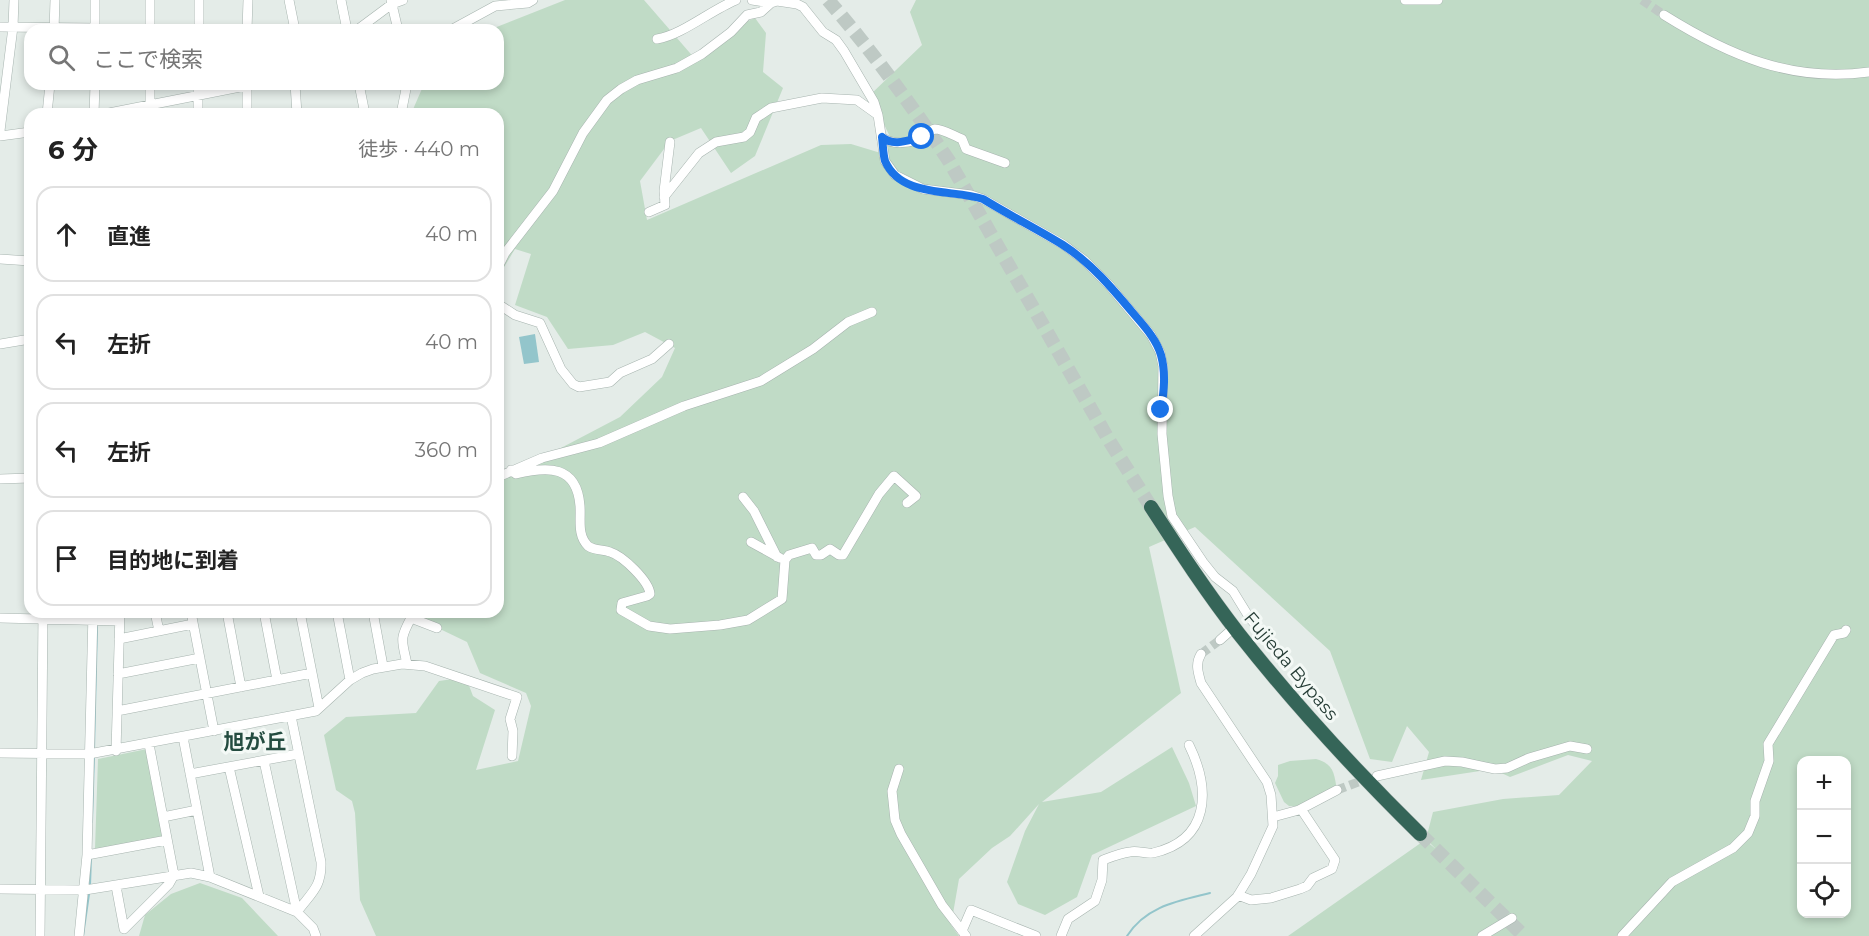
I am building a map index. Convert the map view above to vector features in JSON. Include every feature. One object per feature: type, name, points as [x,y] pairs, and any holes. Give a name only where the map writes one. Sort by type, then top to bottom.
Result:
[{"type":"highway","name":"Fujieda Bypass","points":[[1151,507],[1188,563],[1253,651],[1328,738],[1420,834]]},
{"type":"street","points":[[0,131],[13,27],[14,0]]},
{"type":"street","points":[[54,24],[55,0]]},
{"type":"street","points":[[95,0],[95,24]]},
{"type":"street","points":[[150,0],[150,24]]},
{"type":"street","points":[[199,0],[199,24]]},
{"type":"street","points":[[247,24],[248,0]]},
{"type":"street","points":[[289,0],[294,24]]},
{"type":"street","points":[[341,0],[346,24]]},
{"type":"street","points":[[364,24],[392,2],[403,0]]},
{"type":"street","points":[[461,24],[495,3],[528,3],[533,0]]},
{"type":"street","points":[[657,39],[671,36],[712,11],[736,0]]},
{"type":"street","points":[[752,0],[771,3],[786,2],[803,7],[823,32],[836,40],[874,102],[885,161],[895,175],[923,189],[971,195],[983,199],[1064,245],[1109,285],[1151,335],[1160,352],[1163,366],[1162,434],[1172,516],[1215,577],[1233,591],[1246,619],[1260,630]]},
{"type":"street","points":[[1405,0],[1438,0]]},
{"type":"street","points":[[392,2],[397,24]]},
{"type":"street","points":[[504,255],[553,191],[583,133],[607,100],[637,80],[678,68],[702,54],[731,32],[747,15],[761,12],[771,3]]},
{"type":"street","points":[[1664,15],[1713,44],[1771,66],[1812,75],[1869,72]]},
{"type":"street","points":[[0,27],[24,28]]},
{"type":"street","points":[[48,108],[49,90]]},
{"type":"street","points":[[94,108],[95,90]]},
{"type":"street","points":[[150,90],[150,108]]},
{"type":"street","points":[[198,90],[198,108]]},
{"type":"street","points":[[156,108],[198,95],[224,90]]},
{"type":"street","points":[[248,108],[249,90]]},
{"type":"street","points":[[295,90],[297,108]]},
{"type":"street","points":[[360,90],[364,108]]},
{"type":"street","points":[[402,108],[406,90]]},
{"type":"street","points":[[664,197],[699,153],[716,141],[744,137],[750,132],[756,118],[771,108],[822,98],[857,100],[878,115]]},
{"type":"street","points":[[882,137],[888,142],[898,143],[922,137],[931,130],[938,129],[962,139],[966,149],[1005,163]]},
{"type":"street","points":[[0,136],[24,133]]},
{"type":"street","points":[[649,212],[664,205],[670,141]]},
{"type":"street","points":[[0,260],[24,261]]},
{"type":"street","points":[[504,308],[514,315],[540,323],[561,369],[573,384],[579,387],[610,381],[620,373],[652,359],[669,344]]},
{"type":"street","points":[[504,474],[542,458],[599,443],[684,406],[761,381],[813,350],[848,322],[872,312]]},
{"type":"street","points":[[0,344],[24,340]]},
{"type":"street","points":[[512,470],[516,474],[546,468],[567,475],[573,482],[579,498],[580,529],[588,545],[595,550],[611,552],[620,558],[636,572],[650,590],[650,594],[627,600],[620,606],[621,610],[649,626],[670,629],[748,620],[782,599],[781,558],[754,510],[743,497]]},
{"type":"street","points":[[751,542],[781,558],[812,548],[816,555],[821,555],[830,549],[838,555],[843,555],[879,494],[894,476],[916,496],[907,502]]},
{"type":"street","points":[[0,479],[24,478]]},
{"type":"street","points":[[0,618],[24,616]]},
{"type":"street","points":[[40,936],[43,618]]},
{"type":"street","points":[[79,936],[87,855],[93,618]]},
{"type":"street","points":[[116,751],[119,618]]},
{"type":"street","points":[[156,618],[159,631]]},
{"type":"street","points":[[192,618],[214,731]]},
{"type":"street","points":[[228,618],[241,687]]},
{"type":"street","points":[[265,618],[277,680]]},
{"type":"street","points":[[301,618],[319,708]]},
{"type":"street","points":[[338,618],[350,680]]},
{"type":"street","points":[[374,618],[383,666]]},
{"type":"street","points":[[407,664],[401,640],[411,618],[437,628]]},
{"type":"street","points":[[119,639],[193,624]]},
{"type":"street","points":[[1622,936],[1672,882],[1733,848],[1748,833],[1755,816],[1755,801],[1769,760],[1768,744],[1834,635],[1844,633],[1846,630]]},
{"type":"street","points":[[1220,640],[1229,632]]},
{"type":"street","points":[[1194,936],[1238,895],[1251,874],[1273,826],[1271,795],[1267,782],[1201,683],[1197,668],[1201,654]]},
{"type":"street","points":[[118,674],[200,658]]},
{"type":"street","points":[[0,753],[89,754],[116,751],[316,711],[350,680],[362,673],[383,666],[407,664],[425,666],[517,697],[510,719],[513,730],[512,756]]},
{"type":"street","points":[[117,711],[312,673]]},
{"type":"street","points":[[291,716],[322,876],[315,890],[297,912]]},
{"type":"street","points":[[183,737],[210,877]]},
{"type":"street","points":[[116,886],[124,929],[169,884],[174,875],[149,744]]},
{"type":"street","points":[[1061,936],[1068,919],[1095,901],[1102,880],[1103,860],[1132,851],[1152,853],[1179,843],[1196,827],[1200,812],[1201,788],[1198,763],[1189,745]]},
{"type":"street","points":[[1377,776],[1445,761],[1495,769],[1508,768],[1529,758],[1570,746],[1587,749]]},
{"type":"street","points":[[190,774],[298,754]]},
{"type":"street","points":[[264,761],[297,912]]},
{"type":"street","points":[[229,767],[259,897]]},
{"type":"street","points":[[899,769],[892,791],[895,820],[942,905],[964,934]]},
{"type":"street","points":[[1273,817],[1301,810],[1337,790]]},
{"type":"street","points":[[163,816],[197,810]]},
{"type":"street","points":[[1238,895],[1262,901],[1300,889],[1313,878],[1332,869],[1335,860],[1301,810]]},
{"type":"street","points":[[87,855],[167,840]]},
{"type":"street","points":[[0,889],[85,891],[191,873],[210,877],[297,912],[313,928],[316,936]]},
{"type":"street","points":[[964,934],[971,910],[1036,936]]},
{"type":"street","points":[[1483,936],[1512,918]]},
{"type":"green space","points":[[565,0],[644,0],[696,60],[741,24],[755,18],[766,33],[763,72],[783,88],[755,156],[731,173],[701,128],[670,141],[640,181],[647,220],[821,145],[851,144],[884,154],[891,139],[870,95],[922,45],[910,12],[916,0],[1869,0],[1869,936],[1288,936],[1425,840],[1437,850],[1426,839],[1433,812],[1503,799],[1559,795],[1592,761],[1568,755],[1510,777],[1493,769],[1421,780],[1429,752],[1407,726],[1392,762],[1370,759],[1330,651],[1195,527],[1149,547],[1181,693],[1042,802],[1101,792],[1172,747],[1189,783],[1196,806],[1092,855],[1077,897],[1045,915],[1018,904],[1007,882],[1025,831],[1039,804],[1010,836],[992,848],[959,879],[951,925],[959,936],[376,936],[360,900],[355,813],[352,801],[336,790],[324,735],[346,717],[416,713],[439,681],[453,679],[468,683],[473,696],[495,710],[476,770],[518,761],[531,706],[526,693],[480,673],[467,642],[417,618],[504,618],[504,478],[620,417],[662,377],[675,348],[645,332],[613,345],[568,349],[547,317],[515,305],[531,254],[515,249],[504,267],[504,108],[414,108],[421,90],[504,90],[504,24]]},
{"type":"green space","points":[[147,749],[164,838],[95,849],[98,759]]},
{"type":"green space","points":[[1316,759],[1330,767],[1337,790],[1306,807],[1289,806],[1284,802],[1275,783],[1278,776],[1278,765],[1290,761]]},
{"type":"green space","points":[[200,883],[242,898],[278,936],[139,936],[145,915],[171,894]]},
{"type":"water","points":[[535,334],[539,362],[524,364],[519,337]]},
{"type":"waterway","points":[[94,750],[97,627]]},
{"type":"waterway","points":[[92,822],[94,756]]},
{"type":"waterway","points":[[90,885],[91,858]]},
{"type":"waterway","points":[[1127,936],[1143,918],[1153,911],[1175,902],[1210,893]]},
{"type":"waterway","points":[[83,936],[89,894]]},
{"type":"tunnel","points":[[828,0],[891,79],[949,161],[1110,442],[1151,507]]},
{"type":"tunnel","points":[[1642,0],[1664,15]]},
{"type":"tunnel","points":[[1201,654],[1220,640]]},
{"type":"tunnel","points":[[1337,790],[1369,778]]},
{"type":"tunnel","points":[[1420,834],[1524,936]]},
{"type":"district","name":"旭が丘","points":[[255,742]]},
{"type":"route","points":[[922,137],[898,143],[888,142],[882,137],[885,161],[895,175],[923,189],[971,195],[983,199],[1064,245],[1083,261],[1109,285],[1151,335],[1160,352],[1164,390],[1161,410]]}]
